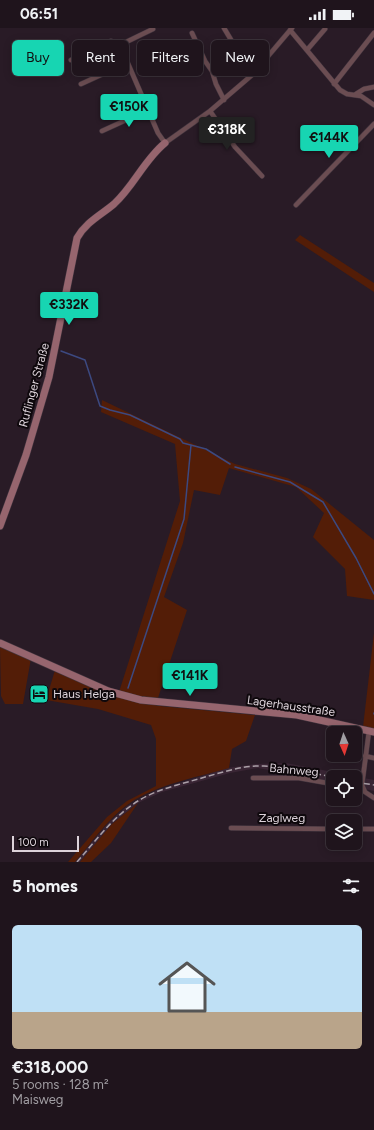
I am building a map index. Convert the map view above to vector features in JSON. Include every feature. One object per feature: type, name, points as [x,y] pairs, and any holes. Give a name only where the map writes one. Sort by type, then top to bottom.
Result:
[{"type":"street","points":[[224,28],[231,40]]},
{"type":"street","points":[[129,41],[153,29]]},
{"type":"street","points":[[291,29],[334,84],[345,93],[356,94],[374,106]]},
{"type":"street","name":"Ruflinger Straße","points":[[269,56],[291,29]]},
{"type":"street","points":[[306,50],[325,29]]},
{"type":"street","points":[[192,33],[205,61],[212,71],[216,84],[224,100]]},
{"type":"street","points":[[334,84],[374,33]]},
{"type":"street","points":[[129,67],[158,133],[166,143]]},
{"type":"street","points":[[81,84],[99,76]]},
{"type":"street","name":"Ruflinger Straße","points":[[0,526],[26,455],[49,378],[77,238],[87,225],[123,195],[151,156],[224,100],[252,76]]},
{"type":"street","points":[[356,94],[364,89],[374,87]]},
{"type":"street","points":[[102,131],[148,110]]},
{"type":"street","points":[[210,111],[235,147],[262,176]]},
{"type":"street","points":[[296,205],[374,124]]},
{"type":"street","name":"Lagerhausstraße","points":[[0,643],[108,691],[141,700],[176,705],[281,713],[318,719],[371,732]]},
{"type":"street","points":[[371,732],[365,756],[362,780],[364,789],[374,798]]},
{"type":"street","points":[[365,756],[374,758]]},
{"type":"street","name":"Bahnweg","points":[[253,778],[299,778],[326,783]]},
{"type":"street","name":"Zaglweg","points":[[231,828],[326,829]]},
{"type":"street","points":[[362,829],[374,829]]},
{"type":"shaded area","points":[[300,235],[374,283],[374,292],[295,240]]},
{"type":"shaded area","points":[[102,400],[235,464],[287,478],[311,489],[374,540],[374,600],[347,596],[345,569],[313,537],[324,513],[296,487],[229,468],[220,495],[194,490],[183,543],[164,597],[187,610],[157,701],[119,692],[180,501],[175,444],[101,412]]},
{"type":"shaded area","points":[[374,633],[374,729],[363,727]]},
{"type":"shaded area","points":[[0,647],[31,658],[23,704],[5,704],[1,696]]},
{"type":"shaded area","points":[[55,670],[128,700],[160,706],[255,715],[246,741],[232,749],[229,768],[158,789],[136,799],[110,820],[75,862],[68,862],[107,817],[127,801],[156,786],[156,739],[151,725],[98,709],[46,700]]},
{"type":"shaded area","points":[[286,763],[326,771],[326,781],[258,768],[230,773],[162,792],[138,803],[112,824],[80,862],[75,862],[109,822],[127,806],[157,790],[227,768],[256,764]]},
{"type":"shaded area","points":[[362,778],[374,780],[374,791],[362,788]]},
{"type":"shaded area","points":[[138,803],[111,843],[91,862],[80,862],[112,824]]},
{"type":"waterway","points":[[61,351],[85,360],[100,406],[130,415],[180,439],[183,443],[206,449],[230,464]]},
{"type":"waterway","points":[[128,688],[184,519],[191,445]]},
{"type":"waterway","points":[[235,467],[290,482],[323,502],[356,558],[374,594]]},
{"type":"railway","points":[[77,862],[109,825],[127,809],[147,796],[168,788],[227,771],[257,766],[298,770],[326,776]]},
{"type":"railway","points":[[362,783],[374,785]]},
{"type":"place","name":"Haus Helga","points":[[39,694]]}]
